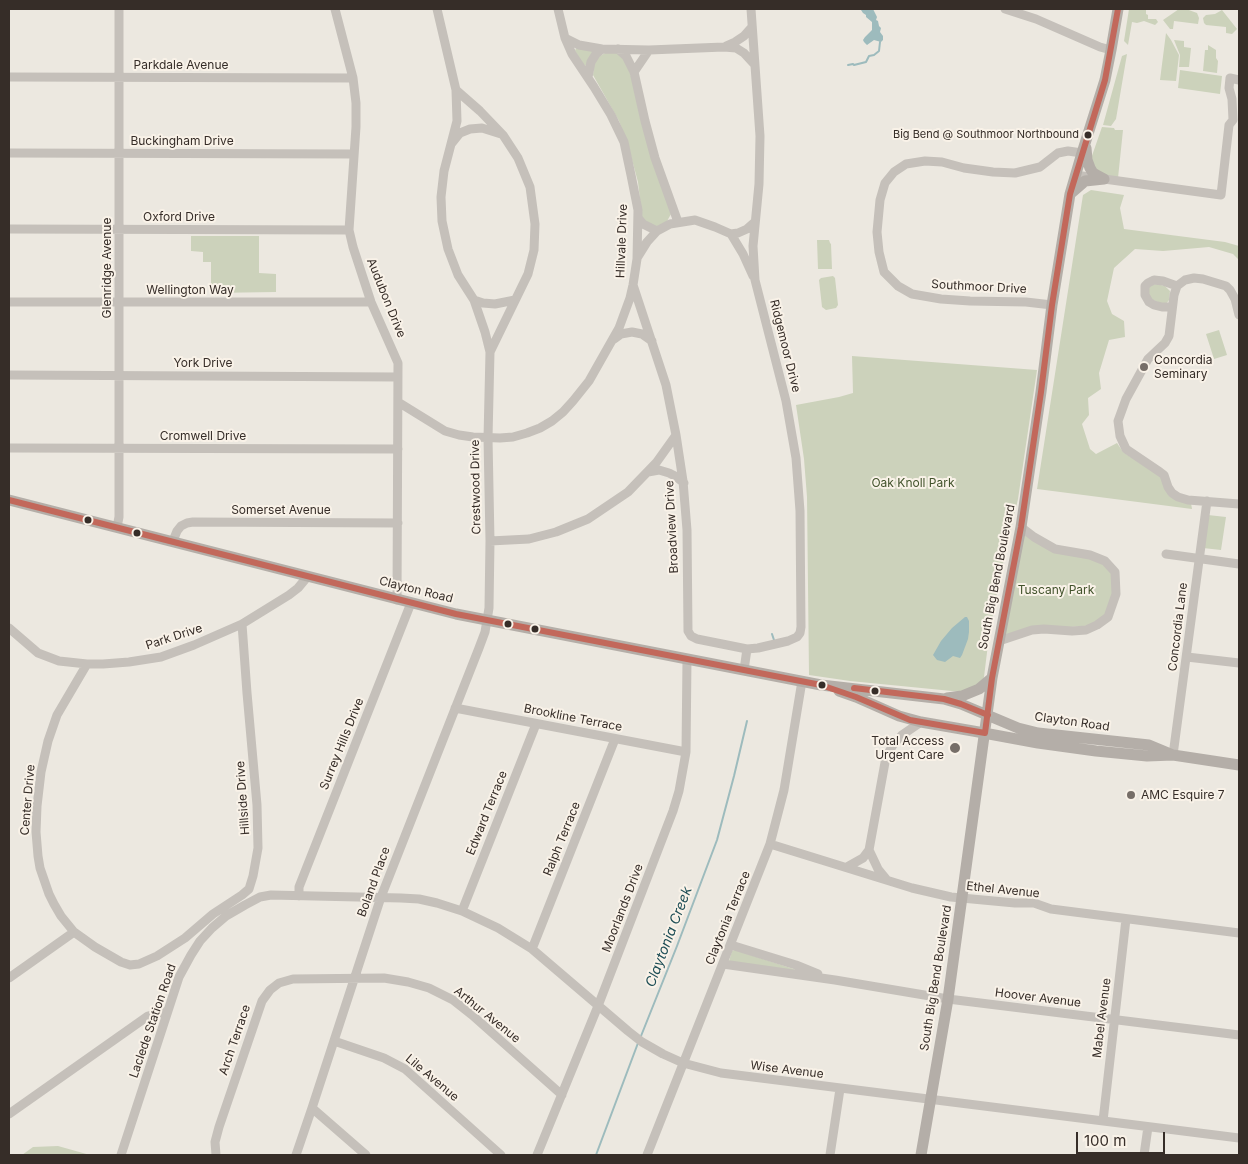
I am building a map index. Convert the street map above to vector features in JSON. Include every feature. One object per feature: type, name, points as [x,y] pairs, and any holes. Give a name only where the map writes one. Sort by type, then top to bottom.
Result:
[{"type":"main road","name":"South Big Bend Boulevard","points":[[921,1155],[948,999],[986,733],[992,678],[1021,527],[1052,305],[1070,194],[1104,85],[1118,9]]},
{"type":"main road","points":[[1086,142],[1087,160],[1090,168],[1093,173],[1104,179]]},
{"type":"main road","points":[[1070,194],[1085,181],[1104,179]]},
{"type":"main road","name":"Clayton Road","points":[[9,500],[397,600],[487,621],[821,685],[944,699],[962,704],[1018,728],[1038,734],[1149,746],[1173,755]]},
{"type":"main road","points":[[944,699],[962,696],[980,689],[992,678]]},
{"type":"main road","name":"Clayton Road","points":[[821,685],[856,697],[900,716],[921,722],[1038,743],[1096,751],[1147,756],[1173,755],[1239,764]]},
{"type":"street","name":"Glenridge Avenue","points":[[117,527],[119,517],[119,9]]},
{"type":"street","name":"Audubon Drive","points":[[335,9],[353,78],[356,103],[349,230],[371,302],[398,363],[397,600]]},
{"type":"street","name":"Crestwood Drive","points":[[437,9],[456,90],[457,121],[444,171],[441,197],[442,221],[448,249],[458,274],[474,300],[490,352],[488,438],[490,541],[489,608],[487,621]]},
{"type":"street","name":"Hillvale Drive","points":[[398,402],[445,430],[473,438],[513,437],[527,433],[552,421],[563,412],[589,381],[614,339],[633,285],[637,259],[637,204],[624,142],[611,115],[572,54],[565,38],[558,9]]},
{"type":"street","name":"Ridgemoor Drive","points":[[747,649],[788,642],[798,636],[801,627],[800,511],[796,458],[786,402],[755,280],[753,246],[760,159],[759,114],[751,9]]},
{"type":"street","points":[[1005,9],[1036,19],[1100,48],[1111,50]]},
{"type":"street","points":[[724,47],[744,36],[752,27]]},
{"type":"street","points":[[565,38],[579,46],[602,49],[736,48],[744,53],[754,65]]},
{"type":"street","points":[[588,78],[591,62],[602,49]]},
{"type":"street","points":[[618,49],[626,56],[634,72],[647,130],[678,222]]},
{"type":"street","points":[[634,72],[649,50]]},
{"type":"street","name":"Parkdale Avenue","points":[[9,77],[353,78]]},
{"type":"street","points":[[1075,175],[1221,195],[1229,125],[1233,120],[1232,98],[1229,88],[1230,78],[1239,80]]},
{"type":"street","name":"Crestwood Drive","points":[[456,90],[503,135],[518,158],[530,187],[535,224],[534,250],[528,274],[490,352]]},
{"type":"street","points":[[451,144],[460,133],[470,129],[482,128],[503,135]]},
{"type":"street","name":"Southmoor Drive","points":[[1052,305],[1026,302],[940,299],[913,294],[898,286],[884,272],[878,252],[877,232],[880,200],[885,183],[894,172],[906,164],[925,161],[942,162],[964,168],[1015,173],[1040,167],[1058,153],[1068,151],[1082,154]]},
{"type":"street","name":"Buckingham Drive","points":[[9,153],[354,154]]},
{"type":"street","points":[[638,218],[643,224],[657,230]]},
{"type":"street","points":[[637,259],[657,230],[670,224],[695,220],[731,234],[746,229],[755,222]]},
{"type":"street","name":"Oxford Drive","points":[[9,229],[349,230]]},
{"type":"street","points":[[731,234],[755,280]]},
{"type":"street","points":[[1239,315],[1235,299],[1226,286],[1194,278],[1185,280],[1177,286],[1172,307],[1169,336],[1148,359],[1126,399],[1118,421],[1120,436],[1126,449],[1164,475],[1172,493],[1188,500],[1239,504]]},
{"type":"street","points":[[1172,307],[1162,307],[1149,302],[1144,290],[1148,283],[1154,280],[1164,281],[1177,286]]},
{"type":"street","name":"Broadview Drive","points":[[633,285],[666,385],[684,483],[687,530],[687,627],[689,634],[697,639],[747,649]]},
{"type":"street","points":[[474,300],[495,304],[515,300]]},
{"type":"street","name":"Wellington Way","points":[[9,302],[371,302]]},
{"type":"street","points":[[614,339],[621,334],[632,332],[642,334],[652,341]]},
{"type":"street","name":"York Drive","points":[[9,376],[398,377]]},
{"type":"street","points":[[490,541],[530,539],[556,532],[588,519],[628,492],[648,472],[676,435]]},
{"type":"street","name":"Cromwell Drive","points":[[9,448],[398,449]]},
{"type":"street","points":[[648,472],[659,470],[670,472],[684,483]]},
{"type":"street","name":"Concordia Lane","points":[[1173,755],[1207,501]]},
{"type":"street","name":"Somerset Avenue","points":[[173,541],[181,526],[193,522],[398,523]]},
{"type":"street","points":[[998,641],[1032,630],[1072,631],[1086,630],[1097,626],[1108,617],[1116,594],[1115,572],[1105,561],[1090,554],[1055,549],[1021,527]]},
{"type":"street","points":[[1166,554],[1239,564]]},
{"type":"street","name":"Park Drive","points":[[9,628],[38,653],[59,661],[87,664],[129,662],[161,657],[242,624],[289,596],[308,576]]},
{"type":"street","name":"Surrey Hills Drive","points":[[299,896],[299,887],[411,603]]},
{"type":"street","name":"Boland Place","points":[[296,1155],[381,897],[479,648],[487,621]]},
{"type":"street","name":"Hillside Drive","points":[[185,938],[213,914],[249,889],[256,864],[258,848],[257,805],[246,693],[242,624]]},
{"type":"street","points":[[744,670],[747,649]]},
{"type":"street","points":[[1186,656],[1239,663]]},
{"type":"street","name":"Moorlands Drive","points":[[537,1155],[598,1006],[673,811],[679,791],[686,752],[687,659]]},
{"type":"street","name":"Center Drive","points":[[87,664],[52,726],[41,772],[36,846],[40,868],[49,894],[61,916],[74,932],[121,962],[139,964],[149,961],[185,938]]},
{"type":"street","name":"Claytonia Terrace","points":[[647,1155],[770,844],[784,790],[802,681]]},
{"type":"street","name":"Brookline Terrace","points":[[455,708],[686,752]]},
{"type":"street","points":[[847,868],[863,858],[869,850],[886,756],[902,736],[921,722]]},
{"type":"street","name":"Edward Terrace","points":[[462,911],[536,724]]},
{"type":"street","name":"Ralph Terrace","points":[[532,949],[615,739]]},
{"type":"street","name":"Ethel Avenue","points":[[770,844],[951,897],[1034,903],[1051,909],[1239,933]]},
{"type":"street","points":[[869,850],[878,869],[888,880]]},
{"type":"street","name":"Laclede Station Road","points":[[121,1155],[179,977],[191,954],[212,928],[226,916],[260,897],[381,897]]},
{"type":"street","name":"Wise Avenue","points":[[381,897],[419,899],[437,903],[462,911],[498,928],[532,949],[639,1039],[663,1054],[683,1063],[721,1073],[1239,1138]]},
{"type":"street","name":"Mabel Avenue","points":[[1103,1121],[1126,919]]},
{"type":"street","points":[[9,978],[74,932]]},
{"type":"street","name":"Hoover Avenue","points":[[730,944],[796,965],[835,980]]},
{"type":"street","name":"Hoover Avenue","points":[[723,964],[948,999],[1239,1035]]},
{"type":"street","name":"Arthur Avenue","points":[[354,979],[384,978],[408,982],[429,988],[453,1000],[562,1094]]},
{"type":"street","name":"Arch Terrace","points":[[216,1155],[215,1142],[219,1127],[262,1001],[270,990],[279,983],[293,979],[354,979]]},
{"type":"street","points":[[9,1114],[148,1016],[168,1011]]},
{"type":"street","name":"Lile Avenue","points":[[334,1041],[384,1058],[405,1070],[501,1155]]},
{"type":"street","points":[[830,1155],[840,1089]]},
{"type":"street","points":[[312,1108],[366,1155]]},
{"type":"street","points":[[1144,1155],[1148,1127]]},
{"type":"green space","points":[[1129,9],[1146,9],[1148,19],[1156,19],[1158,22],[1155,25],[1144,21],[1132,22],[1128,45],[1124,41]]},
{"type":"green space","points":[[1179,9],[1186,9],[1197,13],[1199,18],[1198,24],[1174,21],[1173,29],[1170,29],[1163,20]]},
{"type":"green space","points":[[1222,10],[1237,29],[1232,34],[1226,33],[1226,27],[1206,25],[1204,23],[1203,18],[1206,15],[1215,14]]},
{"type":"green space","points":[[1166,33],[1179,55],[1176,81],[1160,80]]},
{"type":"green space","points":[[1174,40],[1184,41],[1184,47],[1191,48],[1189,67],[1179,67],[1180,55]]},
{"type":"green space","points":[[1208,45],[1216,50],[1218,61],[1217,73],[1203,71],[1205,50],[1208,50]]},
{"type":"green space","points":[[576,48],[594,51],[587,67],[575,51]]},
{"type":"green space","points":[[615,52],[626,59],[671,214],[666,223],[654,227],[647,225],[642,217],[638,182],[628,145],[619,121],[593,75],[597,58],[605,53]]},
{"type":"green space","points":[[1127,54],[1116,119],[1111,126],[1103,125],[1122,56]]},
{"type":"green space","points":[[1180,70],[1222,76],[1220,94],[1178,88]]},
{"type":"green space","points":[[1102,127],[1123,130],[1118,178],[1086,173]]},
{"type":"green space","points":[[1091,190],[1124,195],[1120,208],[1124,229],[1225,242],[1239,246],[1239,260],[1233,254],[1209,247],[1163,251],[1135,249],[1114,268],[1107,301],[1112,314],[1124,321],[1125,337],[1109,340],[1099,373],[1101,389],[1088,398],[1089,415],[1082,424],[1090,449],[1096,454],[1117,443],[1123,452],[1159,475],[1169,496],[1191,503],[1192,509],[1037,489],[1083,195]]},
{"type":"green space","points":[[191,236],[259,236],[259,273],[276,274],[276,292],[211,293],[211,262],[203,262],[203,252],[191,251]]},
{"type":"green space","points":[[817,240],[829,240],[831,244],[832,269],[818,269]]},
{"type":"green space","points":[[833,276],[835,278],[838,305],[836,308],[826,310],[822,307],[819,280]]},
{"type":"green space","points":[[1157,284],[1165,286],[1170,291],[1169,300],[1166,304],[1151,299],[1149,296],[1148,287]]},
{"type":"green space","points":[[1219,330],[1227,355],[1214,359],[1206,334]]},
{"type":"green space","name":"Oak Knoll Park","points":[[852,356],[1037,370],[1018,499],[1001,573],[989,636],[983,682],[962,692],[809,675],[807,497],[804,459],[796,405],[853,393]]},
{"type":"green space","points":[[1208,515],[1226,517],[1221,550],[1203,548]]},
{"type":"green space","name":"Tuscany Park","points":[[1021,527],[1052,547],[1090,555],[1115,572],[1116,594],[1108,617],[1097,625],[1044,629],[999,641]]},
{"type":"green space","points":[[734,950],[797,970],[797,972],[729,961]]},
{"type":"green space","points":[[58,1146],[90,1155],[22,1155],[33,1147]]},
{"type":"water","points":[[855,9],[873,9],[883,36],[881,42],[874,40],[867,45],[864,42],[865,37],[872,30],[872,22],[861,10]]},
{"type":"water","points":[[965,617],[969,621],[969,632],[962,655],[960,658],[953,656],[945,662],[937,660],[933,655],[941,641]]},
{"type":"waterway","points":[[848,65],[866,62],[869,56],[879,51],[880,42]]},
{"type":"waterway","points":[[772,634],[774,640]]},
{"type":"waterway","name":"Claytonia Creek","points":[[641,1036],[717,840],[747,721]]},
{"type":"waterway","name":"Claytonia Creek","points":[[596,1155],[638,1043]]},
{"type":"transit line","points":[[9,500],[456,614],[821,685],[856,697],[910,720],[985,733],[992,678],[1021,527],[1052,305],[1070,194],[1105,80],[1118,9]]},
{"type":"transit line","points":[[854,688],[944,699],[988,715]]},
{"type":"place","name":"Big Bend @ Southmoor Northbound","points":[[1088,135]]},
{"type":"place","name":"Concordia Seminary","points":[[1144,367]]},
{"type":"place","name":"Total Access Urgent Care","points":[[955,748]]},
{"type":"place","name":"AMC Esquire 7","points":[[1131,795]]}]
